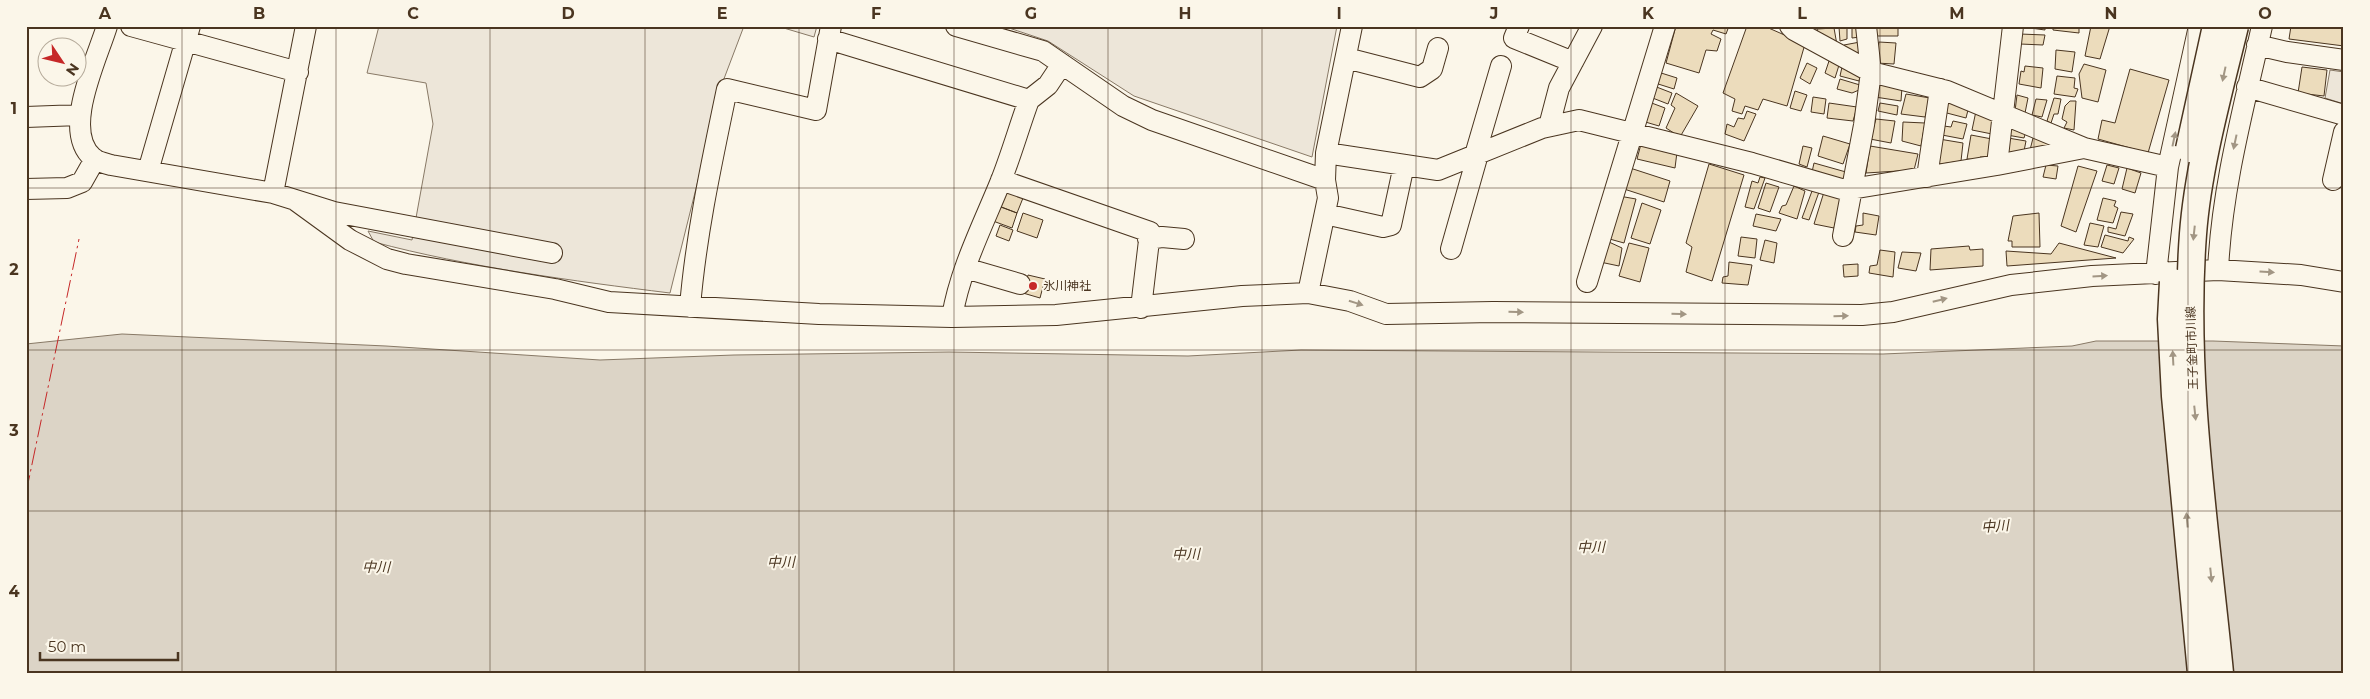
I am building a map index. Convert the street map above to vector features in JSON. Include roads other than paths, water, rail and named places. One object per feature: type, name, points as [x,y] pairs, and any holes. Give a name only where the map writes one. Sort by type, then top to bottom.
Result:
[{"type":"main road","name":"王子金町市川線","points":[[2201,673],[2175,396],[2171,319],[2176,231],[2188,156],[2216,26]]},
{"type":"main road","name":"王子金町市川線","points":[[2220,673],[2194,398],[2189,312],[2193,232],[2206,158],[2235,26]]},
{"type":"street","points":[[107,26],[80,115],[80,137],[86,151],[95,159],[111,165],[273,193],[334,212],[552,253]]},
{"type":"street","points":[[131,26],[188,33],[298,72]]},
{"type":"street","points":[[273,193],[306,26]]},
{"type":"street","points":[[956,26],[1043,51],[1123,106],[1152,120],[1325,180]]},
{"type":"street","points":[[1308,293],[1328,198],[1325,180],[1326,153],[1352,26]]},
{"type":"street","points":[[1519,26],[1514,38],[1573,62]]},
{"type":"street","points":[[1549,126],[1559,88],[1592,26]]},
{"type":"street","points":[[1587,282],[1665,26]]},
{"type":"street","points":[[1790,26],[1871,72],[1940,89],[2084,148],[2168,167]]},
{"type":"street","points":[[1843,236],[1864,125],[1871,72],[1866,26]]},
{"type":"street","points":[[1997,165],[2013,26]]},
{"type":"street","points":[[2156,274],[2168,167],[2199,26]]},
{"type":"street","points":[[690,307],[693,270],[708,180],[727,89],[816,110],[830,32],[1029,100]]},
{"type":"street","points":[[148,172],[188,33]]},
{"type":"street","points":[[2218,270],[2220,229],[2230,163],[2259,36],[2287,52],[2344,60]]},
{"type":"street","points":[[1346,58],[1420,77],[1432,69],[1438,48]]},
{"type":"street","points":[[952,317],[956,294],[965,268],[1001,180],[1029,100],[1048,85],[1062,64]]},
{"type":"street","points":[[1451,249],[1501,66]]},
{"type":"street","points":[[2247,87],[2344,115]]},
{"type":"street","points":[[1927,177],[1940,89]]},
{"type":"street","points":[[26,118],[80,115]]},
{"type":"street","points":[[1326,153],[1438,170],[1549,126],[1579,120],[1752,163],[1845,190],[1997,165],[2084,148]]},
{"type":"street","points":[[2333,180],[2344,132]]},
{"type":"street","points":[[26,189],[67,188],[82,182],[95,159]]},
{"type":"street","points":[[1325,214],[1383,227],[1391,225],[1404,165]]},
{"type":"street","points":[[1001,180],[1150,232],[1141,308]]},
{"type":"street","points":[[295,200],[350,240],[374,253],[406,264],[555,289],[609,302],[819,314],[952,317],[1056,315],[1141,308],[1242,296],[1308,293],[1350,301],[1386,314],[1493,312],[1853,315],[1893,312],[1958,295],[2027,282],[2218,270],[2302,275],[2344,282]]},
{"type":"street","points":[[1148,239],[1162,237],[1184,239]]},
{"type":"street","points":[[965,268],[1020,284]]},
{"type":"water","name":"中川","points":[[122,334],[386,346],[600,360],[734,355],[949,352],[1188,356],[1301,350],[1883,354],[2072,346],[2096,341],[2213,341],[2344,346],[2344,673],[26,673],[26,344]]},
{"type":"place","name":"氷川神社","points":[[1033,286]]}]
